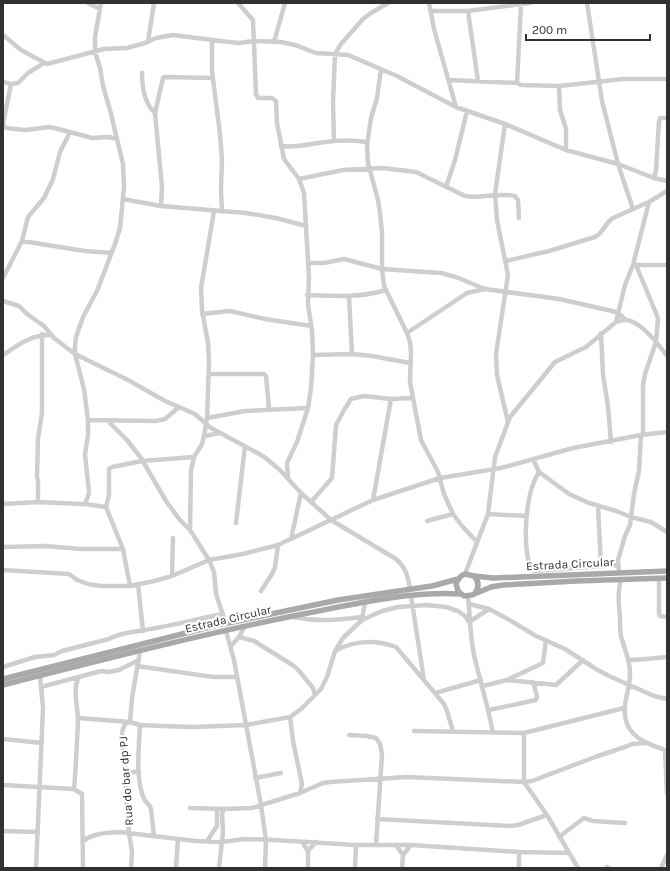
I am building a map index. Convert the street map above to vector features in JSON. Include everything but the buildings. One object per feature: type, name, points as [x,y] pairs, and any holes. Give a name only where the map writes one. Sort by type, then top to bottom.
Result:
[{"type":"main road","name":"Estrada Circular","points":[[474,576],[498,578],[667,571]]},
{"type":"main road","points":[[465,574],[474,576],[478,582],[475,593],[468,596],[461,594],[456,587],[458,579],[465,574]]},
{"type":"main road","name":"Estrada Circular","points":[[475,593],[503,585],[612,579],[667,578]]},
{"type":"main road","name":"Estrada Circular","points":[[3,679],[226,624],[338,600],[432,586],[458,579]]},
{"type":"main road","name":"Estrada Circular","points":[[3,685],[226,630],[292,616],[411,596],[448,593],[461,594]]},
{"type":"street","points":[[88,3],[100,9]]},
{"type":"street","points":[[85,504],[88,496],[85,454],[88,435],[88,420],[84,389],[75,354],[76,337],[83,317],[98,291],[112,253],[120,228],[124,199],[124,177],[117,139],[95,52],[95,37],[101,3]]},
{"type":"street","points":[[148,42],[154,3]]},
{"type":"street","points":[[238,3],[253,20],[256,94],[258,98],[272,98],[276,101],[280,146],[284,158],[299,179],[304,193],[309,278],[308,295],[311,326],[311,388],[306,416],[287,464],[288,478]]},
{"type":"street","points":[[274,42],[285,3]]},
{"type":"street","points":[[334,141],[334,54],[363,19],[388,3]]},
{"type":"street","points":[[428,3],[456,107]]},
{"type":"street","points":[[430,11],[468,11],[530,3]]},
{"type":"street","points":[[587,3],[602,101],[618,164],[633,209]]},
{"type":"street","points":[[516,83],[521,4]]},
{"type":"street","points":[[468,11],[478,81]]},
{"type":"street","points":[[3,35],[21,50],[44,63],[50,64],[104,49],[128,48],[163,36],[173,35],[188,36],[212,41],[239,43],[254,41],[274,42],[295,45],[316,53],[348,55],[381,69],[456,107],[505,124],[566,150],[618,164],[654,178],[667,181]]},
{"type":"street","points":[[212,41],[213,78],[221,153],[220,188],[222,212]]},
{"type":"street","points":[[3,82],[12,84],[19,82],[44,63]]},
{"type":"street","points":[[381,69],[377,98],[371,118],[367,142],[369,168],[380,213],[382,233],[382,269],[386,290],[407,333],[411,352],[410,382],[412,398],[421,440],[440,478],[446,499],[453,514],[477,542]]},
{"type":"street","points":[[142,73],[146,100],[150,108],[155,113]]},
{"type":"street","points":[[161,206],[162,187],[155,113],[163,78],[213,78]]},
{"type":"street","points":[[449,80],[516,83],[527,86],[559,86],[623,79],[667,79]]},
{"type":"street","points":[[12,84],[3,124],[6,128],[25,130],[50,127],[92,138],[109,137],[117,139]]},
{"type":"street","points":[[559,86],[560,110],[566,129],[566,150]]},
{"type":"street","points":[[446,187],[455,160],[467,111]]},
{"type":"street","points":[[654,178],[656,170],[658,121],[660,118],[667,118]]},
{"type":"street","points":[[505,124],[495,194],[497,220],[508,275],[496,354],[497,375],[508,422]]},
{"type":"street","points":[[3,278],[22,241],[28,217],[44,198],[53,179],[60,152],[70,132]]},
{"type":"street","points":[[280,146],[290,147],[346,140],[367,142]]},
{"type":"street","points":[[299,179],[329,173],[369,168],[412,171],[465,196],[472,197],[495,194],[512,195],[517,197],[519,218]]},
{"type":"street","points":[[506,261],[541,253],[595,237],[600,234],[608,221],[649,202],[667,191]]},
{"type":"street","points":[[124,199],[161,206],[246,213],[276,218],[306,226]]},
{"type":"street","points":[[616,322],[625,285],[635,265],[649,202]]},
{"type":"street","points":[[190,530],[191,470],[194,457],[202,444],[206,421],[209,374],[208,343],[202,314],[201,288],[214,211]]},
{"type":"street","points":[[22,241],[91,252],[112,253]]},
{"type":"street","points":[[308,263],[324,263],[344,259],[382,269],[441,273],[456,276],[485,289],[559,299],[618,313],[626,320],[639,326],[656,342],[667,356]]},
{"type":"street","points":[[635,265],[667,265]]},
{"type":"street","points":[[619,572],[617,565],[625,536],[630,525],[639,471],[642,435],[643,385],[645,374],[656,342],[658,318],[635,265]]},
{"type":"street","points":[[407,333],[462,295],[485,289]]},
{"type":"street","points":[[308,295],[349,296],[372,294],[386,290]]},
{"type":"street","points":[[349,296],[352,354]]},
{"type":"street","points":[[3,301],[19,306],[75,354],[195,414],[206,421],[211,428],[263,456],[280,470],[301,493],[331,520],[396,559],[408,574],[410,589]]},
{"type":"street","points":[[202,314],[230,311],[265,319],[311,326]]},
{"type":"street","points":[[465,574],[488,514],[495,457],[510,417],[555,362],[586,347],[616,322],[626,320]]},
{"type":"street","points":[[601,333],[603,375],[608,406],[611,442]]},
{"type":"street","points":[[3,355],[27,340],[42,334],[51,335]]},
{"type":"street","points":[[38,502],[38,439],[42,414],[42,334]]},
{"type":"street","points":[[312,356],[352,354],[410,363]]},
{"type":"street","points":[[209,374],[264,374],[266,376],[269,409]]},
{"type":"street","points":[[311,502],[332,478],[336,425],[348,402],[353,398],[364,396],[391,399],[412,398]]},
{"type":"street","points":[[373,500],[391,399]]},
{"type":"street","points":[[88,420],[156,421],[165,419],[179,407]]},
{"type":"street","points":[[206,421],[245,411],[308,408]]},
{"type":"street","points":[[300,409],[306,416]]},
{"type":"street","points":[[108,421],[127,440],[142,461],[166,501],[190,530],[209,560],[214,572],[216,594],[226,624]]},
{"type":"street","points":[[3,570],[69,574],[88,584],[100,586],[130,586],[172,576],[209,560],[244,554],[278,545],[373,500],[440,478],[493,469],[573,448],[642,435],[667,432]]},
{"type":"street","points":[[204,436],[221,433]]},
{"type":"street","points":[[236,523],[245,446]]},
{"type":"street","points":[[130,586],[123,549],[106,507],[109,495],[109,469],[112,467],[142,461],[194,457]]},
{"type":"street","points":[[534,459],[539,472],[569,494],[598,506],[651,522],[667,532]]},
{"type":"street","points":[[280,470],[287,464]]},
{"type":"street","points":[[539,472],[534,479],[531,488],[527,516],[526,545],[530,566],[533,571],[617,565]]},
{"type":"street","points":[[291,539],[301,493]]},
{"type":"street","points":[[3,504],[38,502],[85,504],[106,507]]},
{"type":"street","points":[[598,506],[601,566]]},
{"type":"street","points":[[427,522],[453,514]]},
{"type":"street","points":[[488,514],[527,516]]},
{"type":"street","points":[[172,576],[173,538]]},
{"type":"street","points":[[261,591],[275,567],[278,545]]},
{"type":"street","points":[[3,547],[46,546],[82,549],[123,549]]},
{"type":"street","points":[[659,578],[658,614],[667,618]]},
{"type":"street","points":[[612,579],[618,588]]},
{"type":"street","points":[[621,579],[618,588],[620,629],[630,671],[630,685],[624,708],[624,716],[634,736],[646,743],[666,751],[667,794]]},
{"type":"street","points":[[138,584],[143,631]]},
{"type":"street","points":[[411,596],[424,680]]},
{"type":"street","points":[[468,596],[469,622],[474,655],[489,710],[493,733]]},
{"type":"street","points":[[362,619],[365,603]]},
{"type":"street","points":[[469,604],[489,609],[565,649],[596,669],[654,696],[667,699]]},
{"type":"street","points":[[78,718],[193,727],[246,725],[290,717],[301,709],[321,689],[327,677],[335,651],[343,638],[362,619],[382,610],[427,605],[446,607],[458,611],[465,616],[469,622]]},
{"type":"street","points":[[469,622],[489,609]]},
{"type":"street","points":[[3,667],[35,657],[54,655],[109,639],[115,635],[129,631],[143,631],[223,614]]},
{"type":"street","points":[[292,616],[317,621],[362,619]]},
{"type":"street","points":[[232,646],[245,626]]},
{"type":"street","points":[[226,630],[232,646],[261,806],[266,840],[265,868]]},
{"type":"street","points":[[239,637],[254,641],[294,666],[313,688],[315,695]]},
{"type":"street","points":[[483,686],[508,680],[543,663],[546,640]]},
{"type":"street","points":[[335,651],[344,646],[373,641],[386,643],[396,647],[435,693],[447,711],[453,731]]},
{"type":"street","name":"Rua do bar dp PJ","points":[[131,868],[132,852],[129,833],[122,732],[125,724],[130,722],[132,698],[140,651]]},
{"type":"street","points":[[628,660],[667,658]]},
{"type":"street","points":[[41,687],[76,679],[101,671],[108,672],[119,670],[139,660]]},
{"type":"street","points":[[508,680],[556,684],[583,660]]},
{"type":"street","points":[[138,666],[195,675],[237,677]]},
{"type":"street","points":[[36,868],[43,708],[40,676]]},
{"type":"street","points":[[74,789],[78,718],[76,679]]},
{"type":"street","points":[[435,693],[481,680]]},
{"type":"street","points":[[489,710],[536,700],[538,696],[533,682]]},
{"type":"street","points":[[414,731],[524,733],[624,708]]},
{"type":"street","points":[[290,717],[293,741],[302,784],[300,794]]},
{"type":"street","points":[[140,724],[138,751],[139,772],[144,798],[151,808],[154,836]]},
{"type":"street","points":[[524,733],[524,782],[547,815],[578,868]]},
{"type":"street","points":[[349,735],[367,736],[379,740],[382,754],[376,845]]},
{"type":"street","points":[[632,744],[634,736]]},
{"type":"street","points":[[3,739],[42,743]]},
{"type":"street","points":[[190,808],[252,808],[300,794],[323,783],[380,778],[444,778],[524,782],[532,781],[632,744],[646,743]]},
{"type":"street","points":[[124,772],[139,772]]},
{"type":"street","points":[[255,778],[280,773]]},
{"type":"street","points":[[302,784],[311,789]]},
{"type":"street","points":[[3,785],[74,789],[82,794],[83,868]]},
{"type":"street","points":[[206,841],[217,826],[217,809]]},
{"type":"street","points":[[219,868],[223,832],[222,814],[224,809]]},
{"type":"street","points":[[377,818],[511,826],[522,824],[547,815]]},
{"type":"street","points":[[559,837],[584,818],[596,822],[625,823]]},
{"type":"street","points":[[3,831],[38,832]]},
{"type":"street","points":[[83,833],[91,836]]},
{"type":"street","points":[[83,841],[91,836],[108,833],[129,833],[178,839],[221,842],[245,839],[356,845],[410,845],[519,852],[569,853]]},
{"type":"street","points":[[176,868],[178,839]]},
{"type":"street","points":[[302,842],[308,851],[308,868]]},
{"type":"street","points":[[308,851],[316,842]]},
{"type":"street","points":[[355,868],[356,845]]},
{"type":"street","points":[[396,845],[403,855]]},
{"type":"street","points":[[402,868],[403,855],[410,845]]},
{"type":"street","points":[[519,852],[519,868]]},
{"type":"street","points":[[661,868],[667,855]]}]
